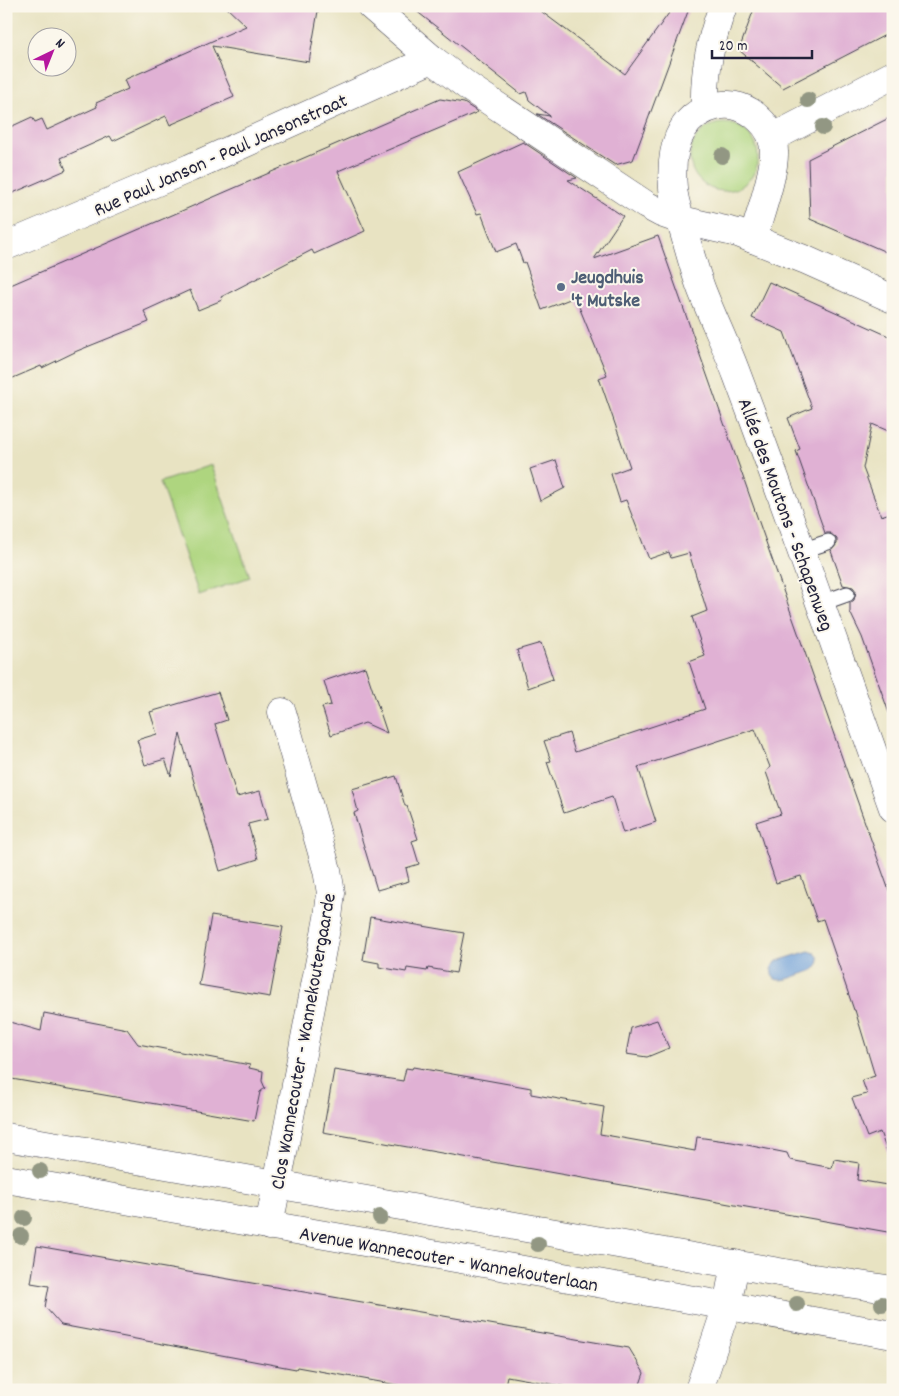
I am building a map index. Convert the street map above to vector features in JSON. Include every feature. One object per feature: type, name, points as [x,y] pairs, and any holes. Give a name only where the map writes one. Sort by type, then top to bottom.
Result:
[{"type":"street","points":[[371,6],[432,59],[470,88],[633,197],[661,213],[753,239],[806,260],[893,299]]},
{"type":"street","points":[[705,108],[705,71],[713,33],[723,6]]},
{"type":"street","name":"Rue Paul Janson - Paul Jansonstraat","points":[[6,246],[190,168],[432,59]]},
{"type":"street","points":[[772,138],[893,75]]},
{"type":"street","points":[[681,220],[673,191],[672,166],[681,132],[691,118],[705,108],[722,104],[739,106],[753,113],[765,124],[772,138],[774,153],[772,168],[753,239]]},
{"type":"street","name":"Allée des Moutons - Schapenweg","points":[[681,220],[700,286],[736,372],[819,604],[887,772],[893,808]]},
{"type":"street","name":"Clos Wannecouter - Wannekoutergaarde","points":[[269,1226],[328,918],[331,893],[327,870],[282,712]]},
{"type":"street","points":[[6,1137],[893,1290]]},
{"type":"street","name":"Avenue Wannecouter - Wannekouterlaan","points":[[6,1179],[893,1335]]},
{"type":"street","points":[[698,1390],[727,1306],[735,1264]]},
{"type":"lane","points":[[801,551],[828,542]]},
{"type":"lane","points":[[819,604],[847,594]]},
{"type":"green space","points":[[724,123],[737,126],[748,133],[755,144],[758,157],[755,170],[748,181],[737,188],[724,191],[711,188],[700,181],[693,170],[690,157],[693,144],[700,133],[711,126]]},
{"type":"green space","points":[[211,465],[250,577],[199,595],[160,482]]},
{"type":"water","points":[[809,951],[815,953],[819,958],[815,969],[785,980],[773,977],[772,967],[777,961]]},
{"type":"building","points":[[225,6],[289,6],[318,11],[309,62],[212,46],[234,97],[170,125],[166,116],[113,141],[110,136],[61,158],[66,170],[6,196],[6,129],[32,117],[35,122],[42,119],[47,130],[97,107],[96,103],[128,89],[124,80],[246,26]]},
{"type":"building","points":[[410,6],[534,6],[625,74],[674,6],[690,6],[633,160],[615,165],[537,114],[550,116],[529,100],[526,92],[521,94]]},
{"type":"building","points":[[755,6],[893,6],[893,31],[783,88],[739,50]]},
{"type":"building","points":[[440,99],[464,103],[478,112],[338,171],[365,231],[314,254],[312,250],[221,297],[222,300],[198,310],[190,290],[144,311],[149,322],[77,351],[42,368],[41,366],[6,381],[6,287]]},
{"type":"building","points":[[893,116],[893,255],[810,219],[808,159]]},
{"type":"building","points":[[523,142],[577,178],[568,180],[623,216],[594,259],[658,236],[893,902],[893,1156],[889,1157],[880,1132],[867,1137],[852,1098],[867,1094],[862,1080],[875,1076],[855,1010],[823,919],[817,921],[801,876],[776,883],[766,853],[756,822],[781,814],[766,772],[770,767],[755,729],[638,767],[656,822],[623,833],[612,797],[564,813],[547,762],[551,761],[544,741],[569,733],[575,752],[705,709],[689,662],[705,656],[692,617],[707,611],[689,553],[671,558],[669,552],[649,559],[626,500],[620,502],[611,474],[630,467],[599,378],[607,375],[575,297],[542,310],[525,262],[523,263],[516,244],[496,252],[481,213],[477,214],[458,172]]},
{"type":"building","points":[[769,282],[893,338],[893,433],[872,424],[863,468],[881,516],[893,512],[893,713],[889,713],[862,637],[850,612],[850,603],[854,600],[856,591],[853,587],[843,585],[831,551],[837,544],[837,539],[830,533],[825,533],[796,451],[800,449],[788,418],[812,408],[784,332],[752,318]]},
{"type":"building","points":[[556,460],[565,488],[540,501],[530,469]]},
{"type":"building","points":[[541,643],[553,679],[528,688],[517,650]]},
{"type":"building","points":[[365,667],[387,733],[365,723],[331,735],[322,707],[331,705],[324,681]]},
{"type":"building","points":[[218,692],[227,720],[215,724],[237,797],[260,791],[268,819],[248,824],[258,859],[220,871],[180,734],[171,776],[165,759],[145,765],[137,740],[157,734],[150,712]]},
{"type":"building","points":[[396,776],[418,839],[412,841],[419,864],[406,868],[409,881],[377,890],[354,813],[358,811],[352,789]]},
{"type":"building","points":[[211,916],[283,927],[270,997],[199,985]]},
{"type":"building","points":[[370,917],[464,933],[456,973],[428,968],[427,971],[407,968],[406,972],[379,967],[379,963],[363,960]]},
{"type":"building","points":[[44,1013],[127,1029],[138,1044],[250,1065],[249,1068],[263,1071],[262,1081],[265,1088],[260,1092],[254,1121],[6,1078],[6,1021],[41,1031]]},
{"type":"building","points":[[657,1020],[669,1048],[647,1057],[626,1054],[631,1028]]},
{"type":"building","points":[[413,1067],[531,1088],[531,1094],[604,1107],[600,1134],[695,1151],[697,1137],[732,1142],[787,1153],[790,1160],[832,1168],[834,1159],[859,1163],[857,1180],[893,1186],[893,1233],[323,1132],[334,1070],[403,1081],[406,1068],[412,1069]]},
{"type":"building","points":[[37,1246],[629,1348],[644,1373],[638,1390],[584,1390],[507,1376],[504,1390],[425,1390],[297,1367],[296,1369],[61,1325],[45,1307],[49,1286],[31,1283]]},
{"type":"place","name":"Jeugdhuis 't Mutske","points":[[561,287]]}]
